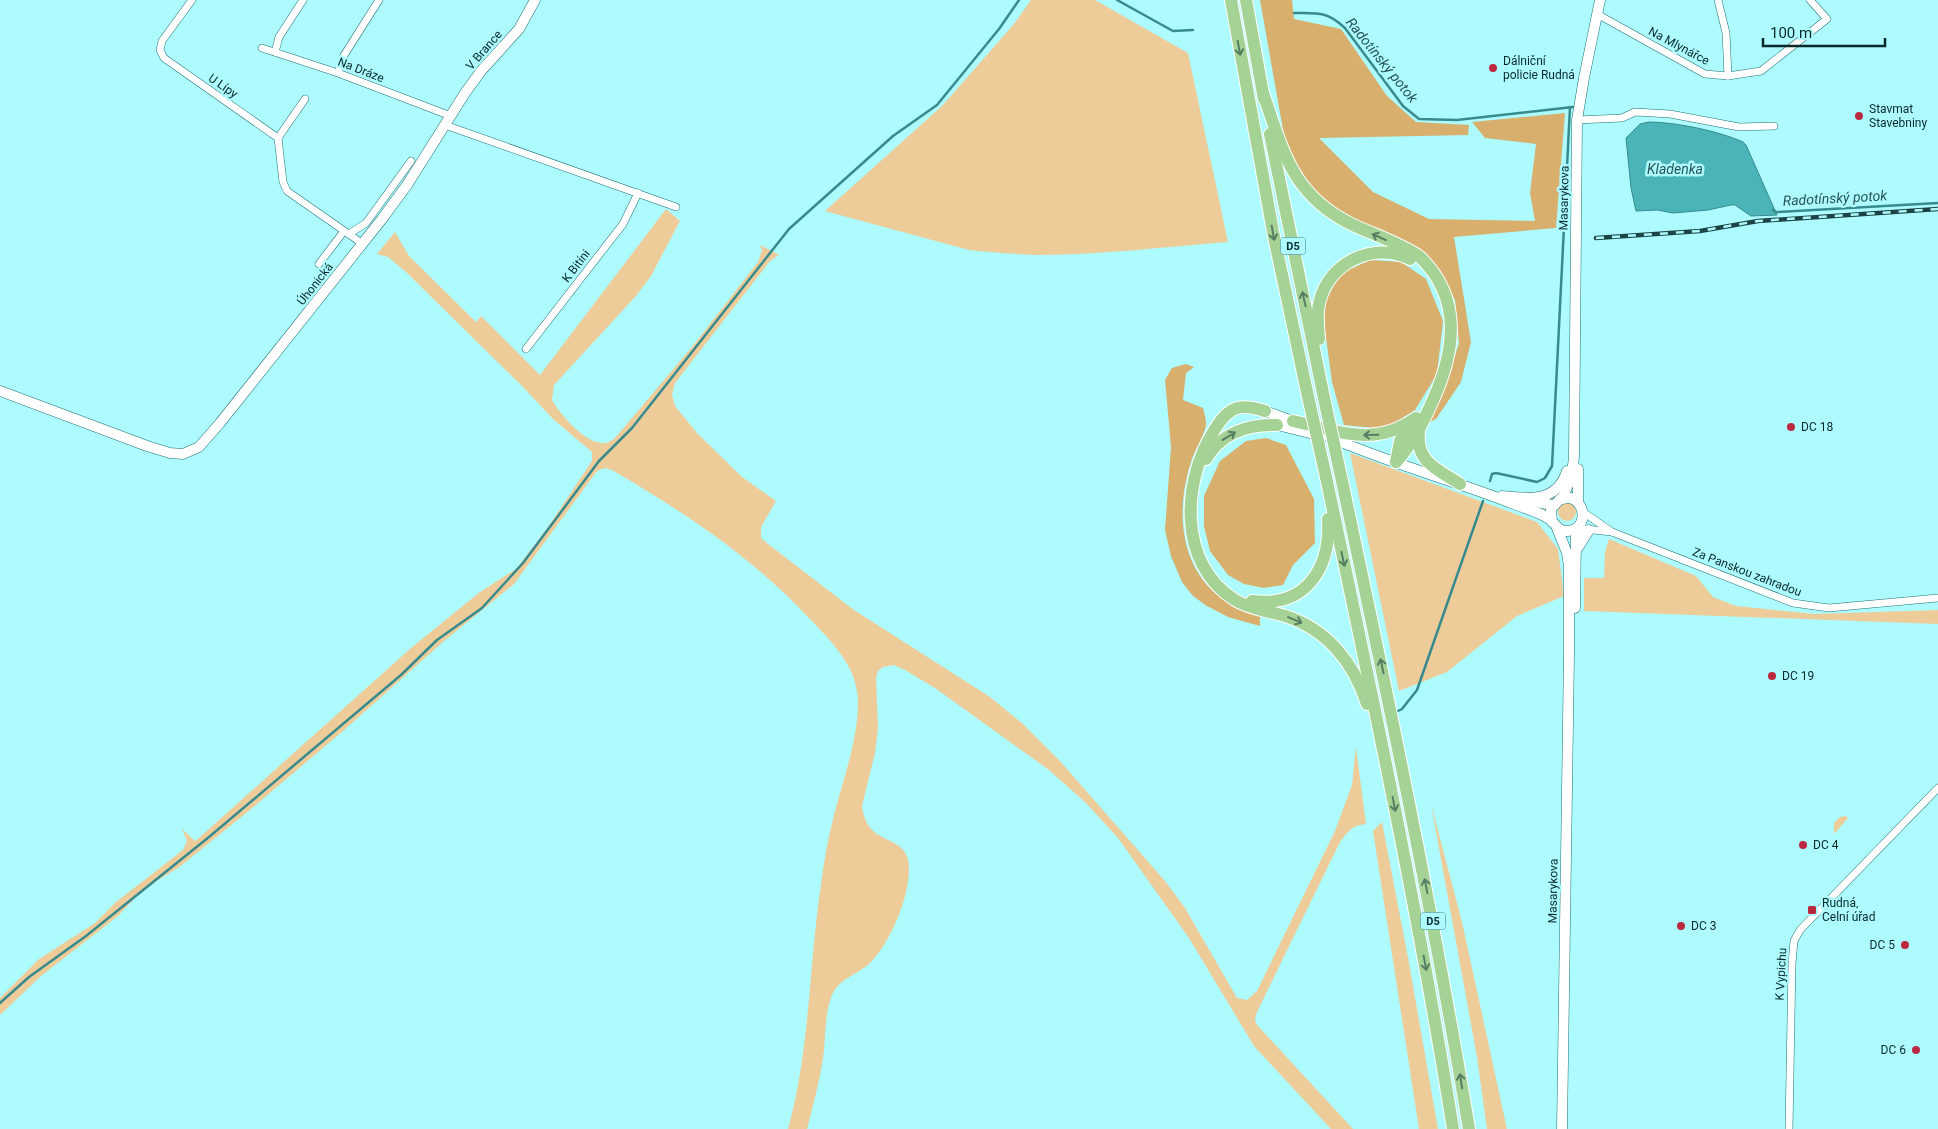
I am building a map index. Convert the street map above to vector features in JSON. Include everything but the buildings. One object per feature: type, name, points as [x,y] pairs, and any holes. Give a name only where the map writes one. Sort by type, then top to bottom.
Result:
[{"type":"highway","name":"D5","points":[[1231,0],[1274,237],[1385,756],[1435,1014],[1454,1129]]},
{"type":"highway","name":"D5","points":[[1246,0],[1324,398],[1418,843],[1450,1011],[1469,1129]]},
{"type":"highway","points":[[1263,93],[1290,166],[1310,195],[1338,217],[1416,254],[1433,273],[1448,303],[1451,327],[1448,360],[1438,389],[1418,423],[1400,441],[1396,462]]},
{"type":"highway","points":[[1324,398],[1317,315],[1321,296],[1332,276],[1345,264],[1359,256],[1384,252],[1406,256],[1433,273]]},
{"type":"highway","points":[[1265,411],[1243,406],[1234,408],[1224,416],[1211,436],[1202,455],[1193,488],[1191,518],[1196,546],[1205,570],[1220,588],[1240,603],[1286,616],[1305,624],[1324,637],[1338,650],[1350,665],[1362,689],[1385,756]]},
{"type":"highway","points":[[1293,421],[1347,433],[1373,435],[1387,434],[1418,423]]},
{"type":"highway","points":[[1418,423],[1418,446],[1425,459],[1460,484]]},
{"type":"highway","points":[[1193,488],[1206,457],[1223,439],[1247,427],[1277,426]]},
{"type":"highway","points":[[1220,588],[1246,600],[1271,602],[1293,595],[1309,584],[1324,560],[1329,542],[1326,477]]},
{"type":"main road","name":"V Brance","points":[[448,120],[481,72],[519,29],[535,0]]},
{"type":"main road","name":"Masarykova","points":[[1562,499],[1573,471],[1577,120],[1600,0]]},
{"type":"main road","name":"Úhonická","points":[[0,391],[170,453],[183,454],[199,446],[220,423],[363,244],[407,185],[448,120]]},
{"type":"main road","name":"Masarykova","points":[[1575,398],[1580,432],[1577,480],[1581,507]]},
{"type":"main road","points":[[1490,495],[1514,497],[1548,496],[1564,481],[1568,467],[1575,398]]},
{"type":"main road","points":[[1265,411],[1538,514],[1567,531],[1577,529],[1582,520],[1581,507],[1571,498],[1562,499],[1553,505],[1532,503],[1514,497]]},
{"type":"main road","points":[[1277,426],[1338,440]]},
{"type":"main road","points":[[1553,505],[1551,512],[1555,525]]},
{"type":"main road","name":"Masarykova","points":[[1555,525],[1567,553],[1569,566],[1562,1129]]},
{"type":"main road","name":"Masarykova","points":[[1569,654],[1574,628],[1577,529]]},
{"type":"main road","points":[[1576,553],[1589,530]]},
{"type":"street","name":"U Lípy","points":[[192,0],[162,40],[160,50],[164,58],[278,138]]},
{"type":"street","points":[[275,52],[279,37],[303,0]]},
{"type":"street","points":[[338,73],[342,57],[379,0]]},
{"type":"street","points":[[1718,0],[1726,33],[1728,76]]},
{"type":"street","name":"Na Mlynářce","points":[[1598,14],[1705,74],[1728,76],[1761,71],[1827,19],[1810,0]]},
{"type":"street","name":"Na Dráze","points":[[262,48],[338,73],[448,120],[676,206]]},
{"type":"street","points":[[305,99],[278,138],[283,182],[287,191],[363,244]]},
{"type":"street","points":[[1577,120],[1622,118],[1635,112],[1670,114],[1739,127],[1774,126]]},
{"type":"street","points":[[320,264],[346,233],[366,223],[411,161]]},
{"type":"street","name":"K Bitíni","points":[[526,349],[623,224],[638,193]]},
{"type":"street","name":"Za Panskou zahradou","points":[[1581,507],[1612,532]]},
{"type":"street","name":"Za Panskou zahradou","points":[[1577,529],[1612,532],[1793,603],[1829,608],[1938,598]]},
{"type":"street","name":"K Vypichu","points":[[1789,1129],[1794,941],[1800,930],[1938,788]]},
{"type":"shaded area","points":[[1031,0],[1095,0],[1188,53],[1228,242],[1082,254],[1009,254],[969,250],[825,211],[942,106],[1014,24]]},
{"type":"shaded area","points":[[1260,0],[1292,0],[1294,19],[1341,29],[1387,96],[1416,122],[1469,125],[1468,135],[1319,138],[1373,192],[1429,219],[1535,221],[1530,193],[1536,144],[1485,138],[1472,122],[1565,113],[1556,228],[1454,237],[1471,342],[1461,382],[1436,419],[1430,422],[1459,344],[1455,300],[1445,280],[1433,263],[1331,208],[1307,185],[1285,141]]},
{"type":"shaded area","points":[[666,209],[680,221],[651,276],[636,296],[554,385],[552,400],[556,406],[573,426],[594,441],[607,443],[615,438],[692,347],[758,262],[762,250],[760,245],[779,255],[770,261],[675,383],[672,395],[675,406],[697,433],[742,477],[776,501],[761,527],[761,538],[854,610],[990,697],[1023,724],[1059,760],[1165,881],[1185,908],[1237,998],[1247,1000],[1257,991],[1335,831],[1352,785],[1356,747],[1366,824],[1350,830],[1339,844],[1256,1014],[1255,1020],[1257,1025],[1353,1129],[1331,1129],[1254,1046],[1189,938],[1118,838],[1086,803],[1049,770],[935,688],[894,665],[883,667],[878,671],[876,678],[878,728],[875,753],[862,806],[865,819],[872,830],[898,845],[906,854],[909,872],[904,901],[885,944],[877,955],[864,968],[839,985],[832,995],[826,1018],[821,1068],[807,1129],[788,1129],[801,1069],[817,915],[825,858],[856,730],[857,688],[848,665],[834,645],[764,575],[741,555],[691,519],[639,486],[612,470],[605,468],[597,471],[514,584],[444,641],[343,731],[245,814],[178,868],[137,896],[118,916],[41,976],[0,1015],[0,998],[39,959],[95,923],[116,902],[183,850],[187,841],[182,829],[195,841],[411,648],[480,592],[516,569],[548,527],[592,461],[592,452],[553,419],[406,272],[388,257],[377,254],[395,232],[409,256],[476,322],[481,316],[540,375]]},
{"type":"shaded area","points":[[1370,260],[1401,262],[1426,279],[1443,321],[1437,374],[1415,410],[1385,429],[1344,425],[1332,382],[1322,308],[1340,274]]},
{"type":"shaded area","points":[[1186,364],[1194,367],[1186,373],[1183,400],[1203,408],[1206,423],[1186,482],[1183,523],[1186,543],[1192,562],[1203,579],[1217,594],[1235,606],[1260,614],[1260,626],[1228,617],[1193,596],[1182,582],[1171,556],[1165,530],[1171,447],[1165,380],[1172,368]]},
{"type":"shaded area","points":[[1266,438],[1286,445],[1314,499],[1315,543],[1293,565],[1283,585],[1264,588],[1244,584],[1228,575],[1210,551],[1204,526],[1204,496],[1220,461],[1246,441]]},
{"type":"shaded area","points":[[1350,453],[1537,522],[1558,549],[1564,596],[1517,616],[1447,672],[1399,691]]},
{"type":"shaded area","points":[[1563,503],[1571,503],[1576,508],[1574,519],[1563,521],[1558,516],[1558,508]]},
{"type":"shaded area","points":[[1609,539],[1696,576],[1713,597],[1736,606],[1814,614],[1938,610],[1938,624],[1584,611],[1584,578],[1604,578],[1605,552]]},
{"type":"shaded area","points":[[1431,804],[1462,922],[1507,1129],[1487,1129],[1477,1057]]},
{"type":"shaded area","points":[[1846,816],[1848,818],[1834,834],[1834,823],[1840,817]]},
{"type":"shaded area","points":[[1382,822],[1438,1129],[1419,1129],[1373,831]]},
{"type":"water","name":"Kladenka","points":[[1649,122],[1697,128],[1722,134],[1743,142],[1777,215],[1751,216],[1735,205],[1708,210],[1673,213],[1657,210],[1636,211],[1631,188],[1626,138],[1640,124]]},
{"type":"waterway","points":[[0,1003],[29,977],[86,936],[209,837],[401,675],[437,640],[482,608],[523,563],[599,461],[632,428],[789,229],[893,136],[937,105],[999,29],[1019,0]]},
{"type":"waterway","name":"Radotínský potok","points":[[1117,0],[1173,31],[1193,30]]},
{"type":"waterway","name":"Radotínský potok","points":[[1294,13],[1322,14],[1339,22],[1403,106],[1419,119],[1457,120],[1573,107]]},
{"type":"waterway","points":[[1490,481],[1492,474],[1496,473],[1537,482],[1545,478],[1552,466],[1570,107]]},
{"type":"waterway","name":"Radotínský potok","points":[[1773,210],[1776,212],[1938,203]]},
{"type":"waterway","points":[[1396,712],[1402,709],[1417,690],[1483,501]]},
{"type":"railway","points":[[1596,238],[1700,231],[1758,221],[1938,209]]},
{"type":"place","name":"Dálniční policie Rudná","points":[[1493,68]]},
{"type":"place","name":"Stavmat Stavebniny","points":[[1859,116]]},
{"type":"place","name":"DC 18","points":[[1791,427]]},
{"type":"place","name":"DC 19","points":[[1772,676]]},
{"type":"place","name":"DC 4","points":[[1803,845]]},
{"type":"place","name":"Rudná, Celní úřad","points":[[1812,910]]},
{"type":"place","name":"DC 3","points":[[1681,926]]},
{"type":"place","name":"DC 5","points":[[1905,945]]},
{"type":"place","name":"DC 6","points":[[1916,1050]]}]
